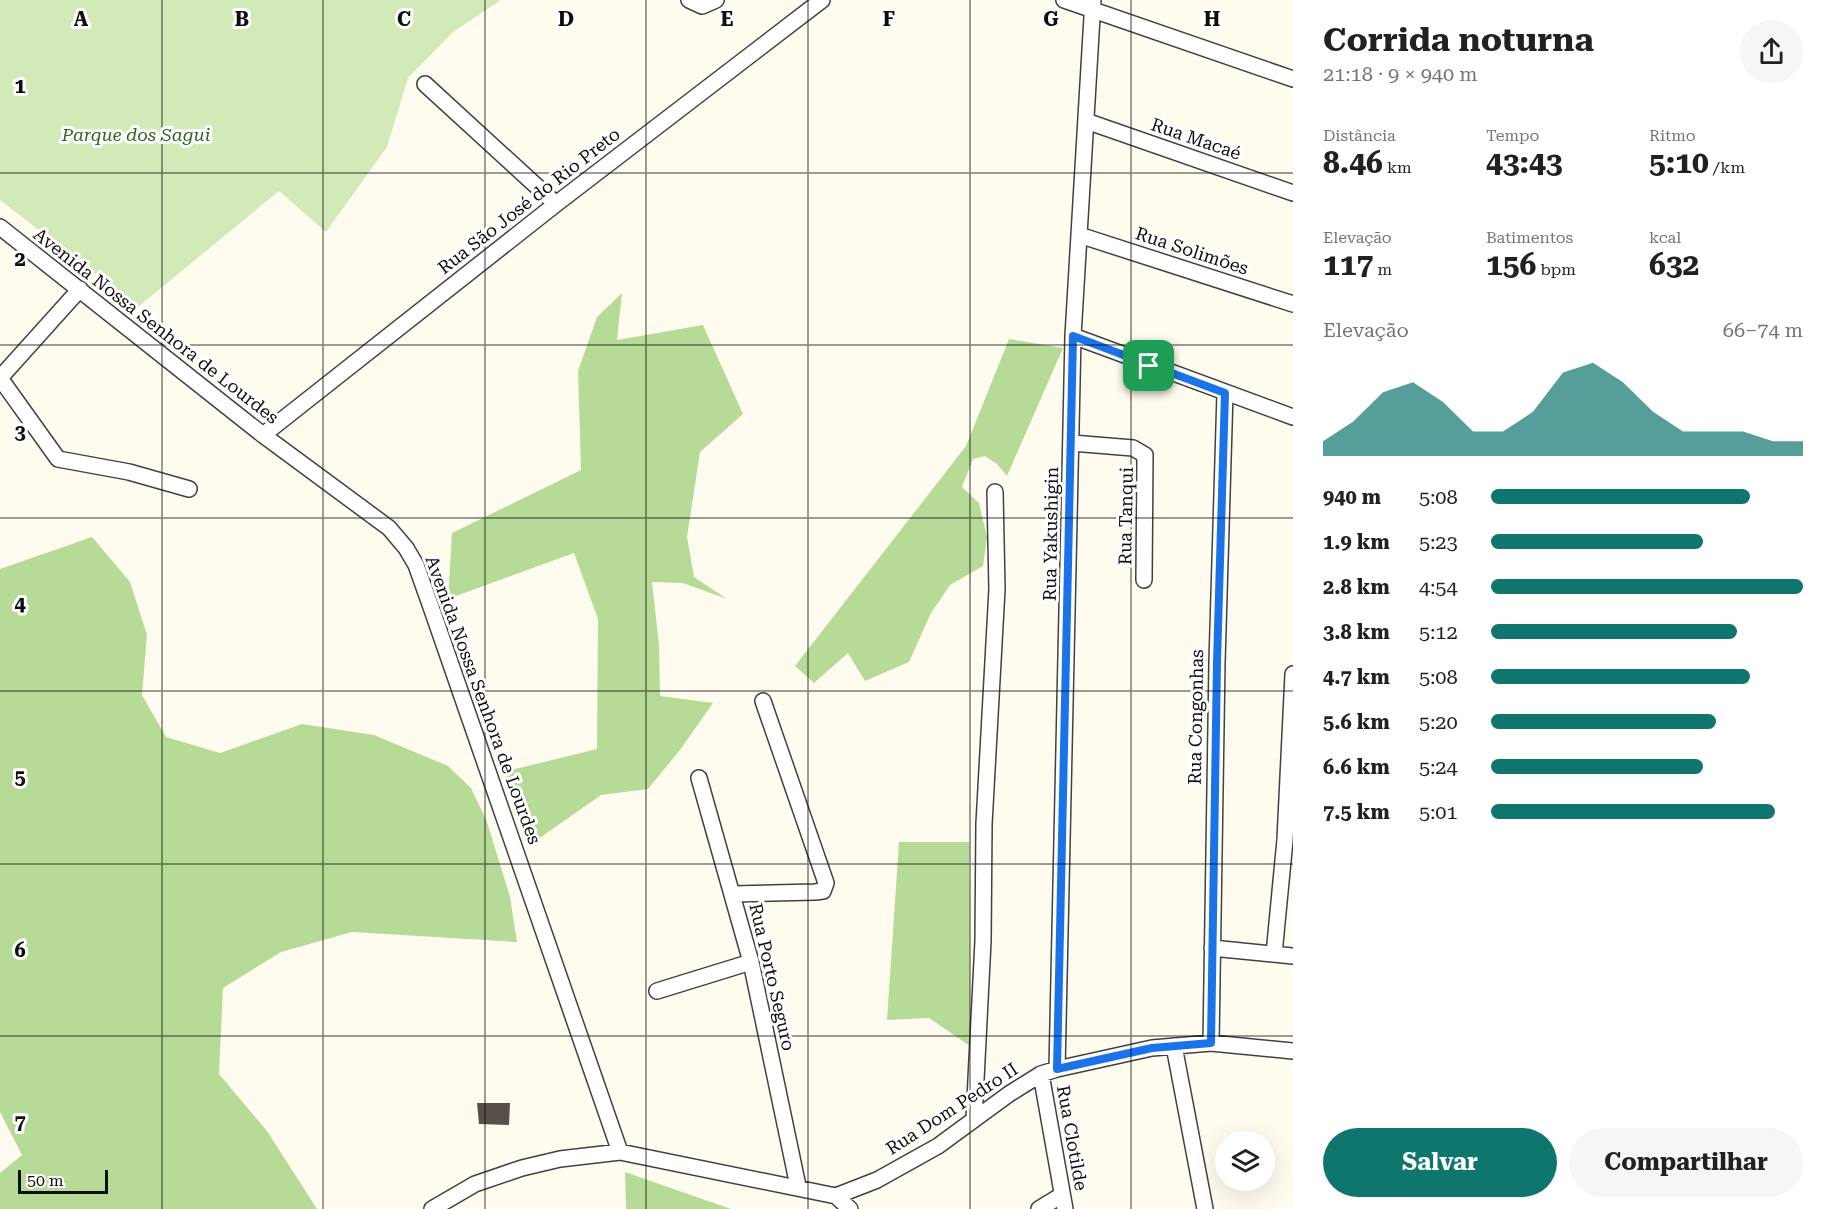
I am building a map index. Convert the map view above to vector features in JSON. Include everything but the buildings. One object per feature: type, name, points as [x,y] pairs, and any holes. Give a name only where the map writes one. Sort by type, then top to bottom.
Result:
[{"type":"street","points":[[689,0],[702,6],[715,1]]},
{"type":"street","name":"Rua São José do Rio Preto","points":[[263,435],[556,204],[822,0]]},
{"type":"street","points":[[1064,0],[1093,4],[1293,79]]},
{"type":"street","name":"Rua Yakushigin","points":[[1057,1069],[1073,336],[1093,4]]},
{"type":"street","points":[[425,84],[556,204]]},
{"type":"street","name":"Rua Macaé","points":[[1086,121],[1293,193]]},
{"type":"street","name":"Avenida Nossa Senhora de Lourdes","points":[[0,227],[263,435],[389,528],[406,548],[416,565],[620,1152]]},
{"type":"street","name":"Rua Solimões","points":[[1079,235],[1293,304]]},
{"type":"street","points":[[80,290],[0,378],[58,459],[129,472],[189,489]]},
{"type":"street","points":[[1073,336],[1293,417]]},
{"type":"street","name":"Rua Congonhas","points":[[1211,1043],[1225,393]]},
{"type":"street","name":"Rua Tanqui","points":[[1072,443],[1133,448],[1145,455],[1144,580]]},
{"type":"street","points":[[974,1119],[983,940],[984,824],[997,589],[995,492]]},
{"type":"street","points":[[1274,954],[1289,840],[1293,674]]},
{"type":"street","points":[[733,894],[815,892],[825,888],[825,878],[763,701]]},
{"type":"street","name":"Rua Porto Seguro","points":[[699,778],[751,962],[798,1186]]},
{"type":"street","points":[[1212,948],[1293,956]]},
{"type":"street","points":[[657,991],[751,962]]},
{"type":"street","name":"Rua Dom Pedro II","points":[[836,1196],[878,1180],[938,1146],[1041,1074],[1173,1046],[1211,1043],[1293,1051]]},
{"type":"street","points":[[1173,1046],[1205,1209]]},
{"type":"street","name":"Rua Clotilde","points":[[1041,1074],[1064,1202]]},
{"type":"street","points":[[432,1209],[475,1184],[522,1168],[560,1159],[620,1152],[798,1186],[836,1196],[850,1209]]},
{"type":"street","points":[[1039,1209],[1064,1202]]},
{"type":"green space","name":"Parque dos Sagui","points":[[0,0],[501,0],[453,32],[408,78],[387,147],[326,232],[279,191],[138,307],[0,200]]},
{"type":"green space","points":[[622,293],[617,340],[703,325],[743,414],[700,452],[687,537],[694,577],[727,599],[683,583],[652,582],[659,645],[660,696],[713,703],[680,750],[648,789],[601,795],[531,844],[503,772],[597,749],[598,619],[574,553],[448,599],[452,533],[581,470],[578,371],[597,317]]},
{"type":"green space","points":[[1009,339],[1063,348],[1007,476],[997,464],[985,456],[973,459],[962,487],[979,503],[987,537],[983,566],[950,585],[931,613],[909,662],[865,681],[848,653],[814,683],[795,666],[966,446]]},
{"type":"green space","points":[[92,537],[130,582],[147,635],[142,695],[166,737],[220,753],[302,724],[374,735],[448,766],[471,788],[487,822],[510,897],[517,942],[352,932],[281,952],[223,988],[219,1074],[267,1131],[317,1209],[0,1209],[0,1173],[22,1155],[0,1112],[0,569]]},
{"type":"green space","points":[[899,842],[969,842],[970,1046],[929,1018],[887,1020]]},
{"type":"green space","points":[[625,1172],[731,1209],[626,1209]]},
{"type":"route","points":[[1073,336],[1149,366],[1225,393],[1217,662],[1211,1043],[1152,1048],[1057,1069],[1073,336]]}]
